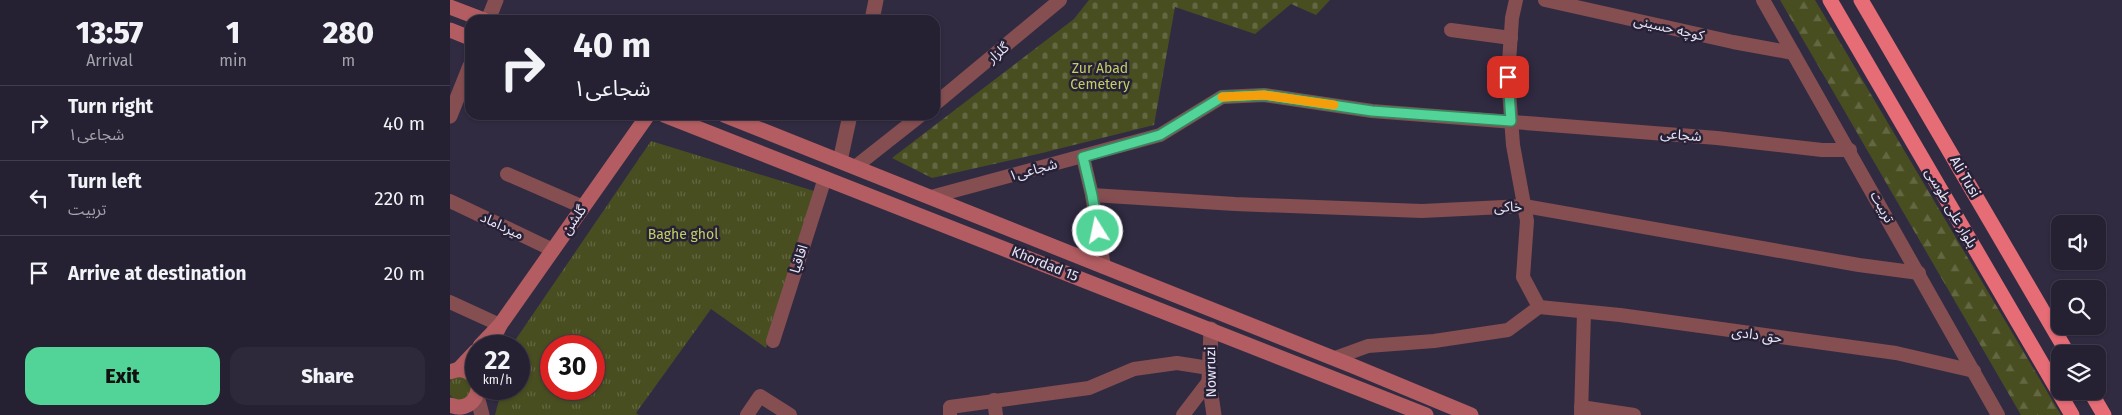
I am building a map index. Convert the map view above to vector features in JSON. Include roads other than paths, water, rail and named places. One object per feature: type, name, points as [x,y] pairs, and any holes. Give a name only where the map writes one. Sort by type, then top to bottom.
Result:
[{"type":"highway","name":"بلوار علی طوسی","points":[[1830,0],[2072,415]]},
{"type":"highway","name":"Ali Tusi","points":[[1861,0],[2063,345]]},
{"type":"highway","points":[[2095,400],[2104,415]]},
{"type":"main road","points":[[450,7],[471,15]]},
{"type":"main road","points":[[450,30],[465,36]]},
{"type":"main road","name":"گلشن","points":[[500,325],[644,120]]},
{"type":"main road","name":"Khordad 15","points":[[677,120],[1426,415]]},
{"type":"main road","name":"Khordad 15","points":[[737,120],[1334,358],[1471,415]]},
{"type":"main road","points":[[1140,301],[1146,283]]},
{"type":"main road","points":[[490,335],[500,325]]},
{"type":"main road","points":[[495,335],[500,325]]},
{"type":"main road","points":[[455,371],[465,361]]},
{"type":"main road","points":[[460,409],[468,405],[470,400]]},
{"type":"street","points":[[490,15],[496,0]]},
{"type":"street","points":[[873,15],[876,0]]},
{"type":"street","name":"گلزار","points":[[940,100],[1060,0]]},
{"type":"street","points":[[1334,358],[1368,346],[1434,341],[1508,330],[1539,307],[1523,277],[1527,221],[1513,145],[1511,121],[1508,77],[1516,0]]},
{"type":"street","name":"کوچه حسینی","points":[[1545,0],[1733,42],[1793,52]]},
{"type":"street","name":"تربیت","points":[[1763,0],[1850,150],[1998,415]]},
{"type":"street","points":[[1451,30],[1511,38]]},
{"type":"street","points":[[450,116],[465,78]]},
{"type":"street","name":"شجاعی۱","points":[[931,198],[1160,135],[1222,97],[1264,95],[1372,111],[1511,121]]},
{"type":"street","points":[[840,161],[849,120]]},
{"type":"street","points":[[855,167],[915,120]]},
{"type":"street","name":"شجاعی","points":[[1511,121],[1717,138],[1822,150],[1850,150]]},
{"type":"street","points":[[1083,157],[1092,195],[1104,266]]},
{"type":"street","points":[[507,174],[583,207]]},
{"type":"street","name":"اقاقیا","points":[[773,341],[825,178]]},
{"type":"street","name":"خاکی","points":[[1092,195],[1235,204],[1422,211],[1524,206],[1859,265],[1919,273]]},
{"type":"street","name":"میرداماد","points":[[450,201],[553,250]]},
{"type":"street","points":[[450,302],[500,325]]},
{"type":"street","name":"حق دادی","points":[[1539,307],[1896,353],[1974,371]]},
{"type":"street","points":[[1584,312],[1581,411],[1634,415]]},
{"type":"street","name":"Nowruzi","points":[[1211,329],[1209,375],[1214,415]]},
{"type":"street","points":[[950,415],[950,408],[994,400],[1089,388],[1134,369],[1177,363],[1209,375],[1183,415]]},
{"type":"street","points":[[747,415],[760,396],[790,415]]},
{"type":"street","points":[[480,400],[482,415]]},
{"type":"street","points":[[994,400],[996,415]]},
{"type":"park label","name":"Zur Abad Cemetery","points":[[1100,76]]},
{"type":"park label","name":"Baghe ghol","points":[[683,234]]}]
